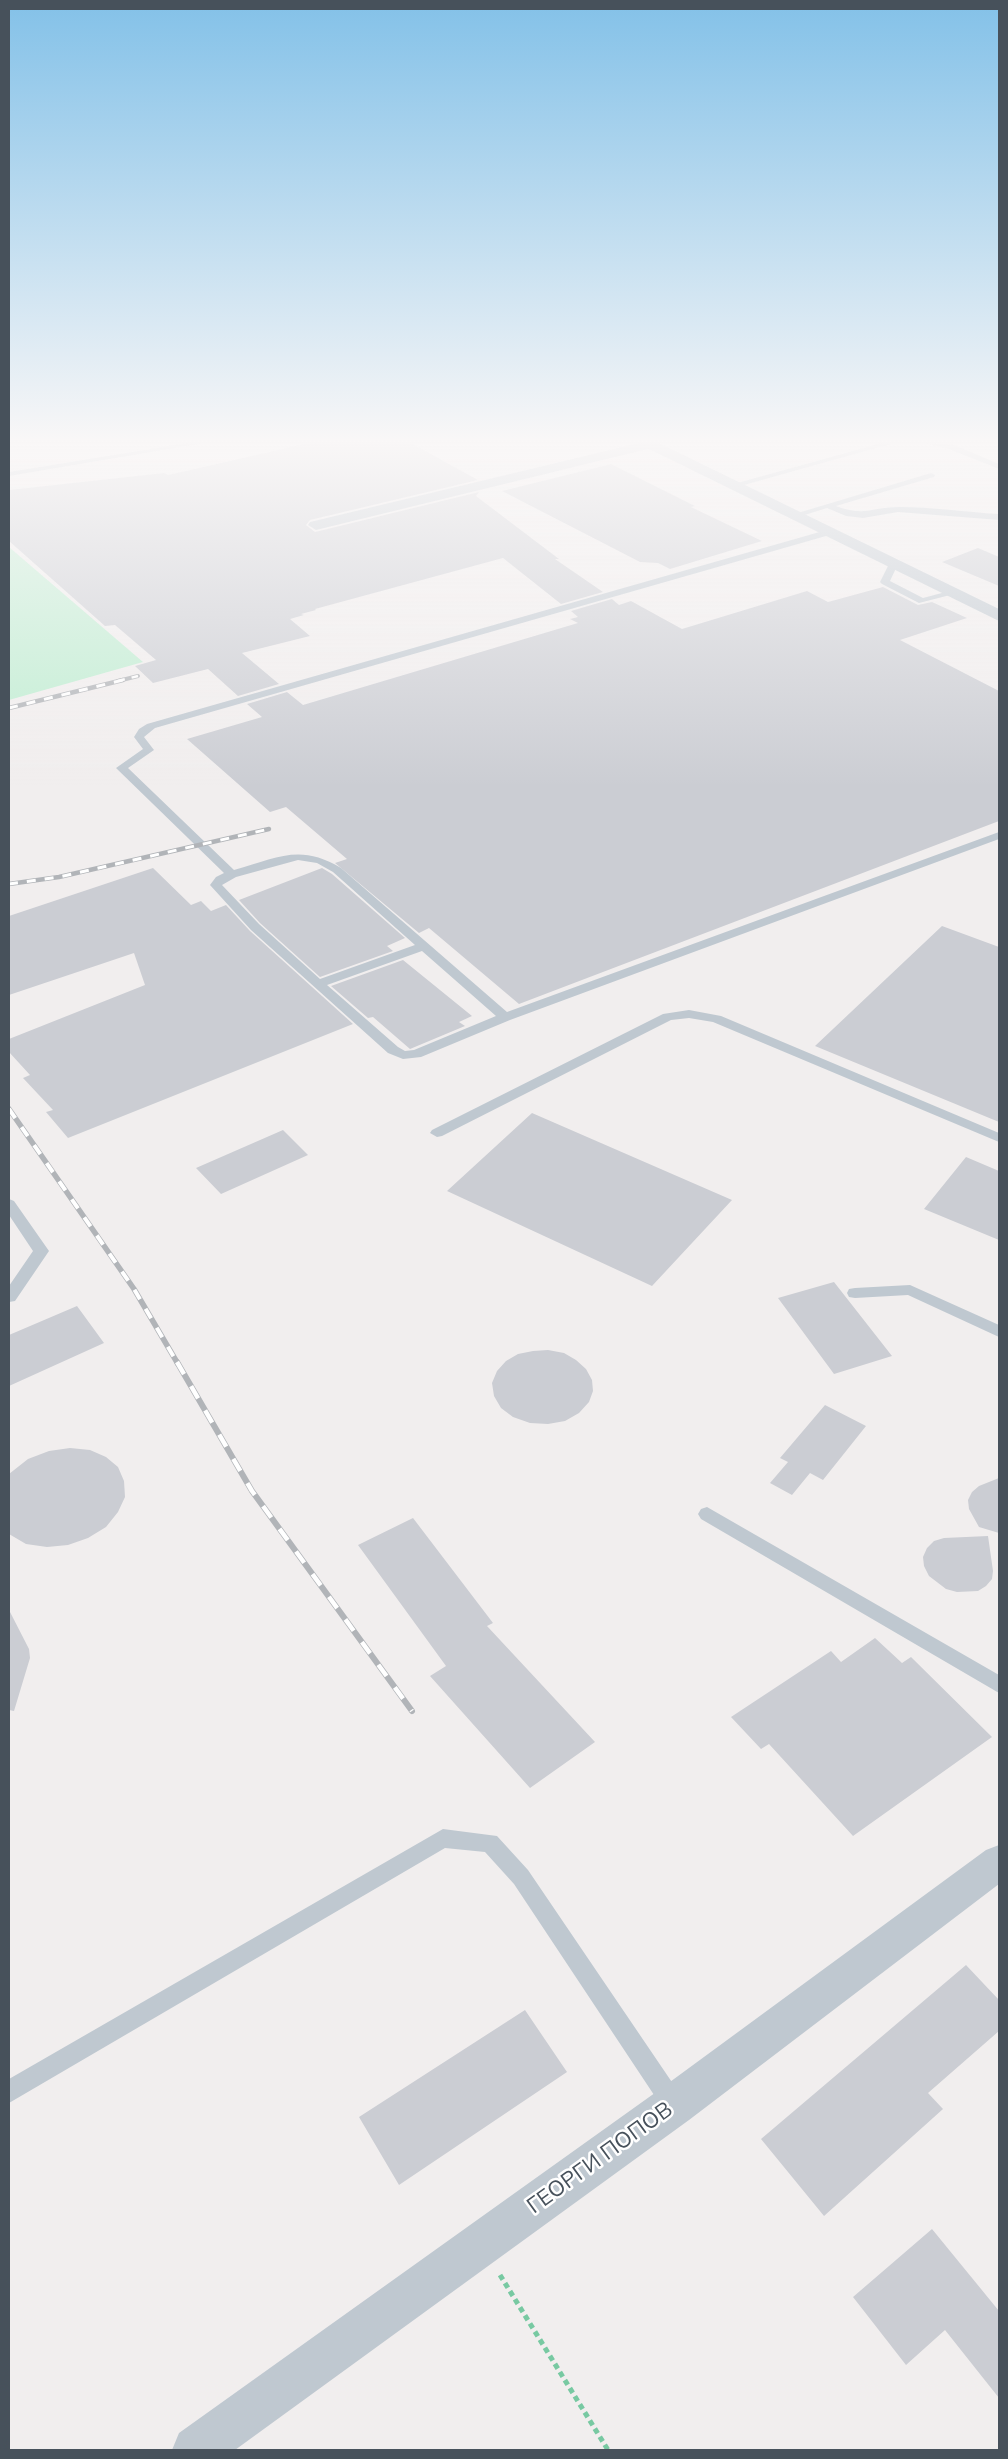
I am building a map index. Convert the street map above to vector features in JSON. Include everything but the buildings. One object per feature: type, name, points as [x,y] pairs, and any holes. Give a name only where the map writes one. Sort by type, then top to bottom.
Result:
[{"type":"street","points":[[881,558],[999,616]]},
{"type":"street","name":"ГЕОРГИ ПОПОВ","points":[[196,2450],[674,2105],[999,1862]]},
{"type":"lane","points":[[232,874],[121,768],[149,750],[139,737],[143,730],[151,726],[740,558]]},
{"type":"lane","points":[[506,1017],[422,946],[337,870],[320,860],[298,856],[232,874],[220,880],[216,885],[255,927],[320,983],[370,1032],[393,1050],[403,1055],[416,1054],[506,1017],[999,835]]},
{"type":"lane","points":[[320,983],[422,946]]},
{"type":"lane","points":[[437,1133],[668,1018],[689,1014],[716,1019],[999,1138]]},
{"type":"lane","points":[[9,1204],[41,1251],[9,1297]]},
{"type":"lane","points":[[855,1293],[910,1290],[999,1331]]},
{"type":"lane","points":[[707,1514],[999,1685]]},
{"type":"lane","points":[[9,2092],[443,1838],[490,1843],[521,1877],[674,2105]]},
{"type":"path","points":[[481,2244],[608,2450]]},
{"type":"green space","points":[[9,558],[22,558],[143,662],[9,700]]},
{"type":"railway","points":[[118,681],[138,676]]},
{"type":"railway","points":[[9,708],[123,680]]},
{"type":"railway","points":[[9,884],[59,877],[269,829]]},
{"type":"railway","points":[[9,1109],[134,1289],[178,1364]]},
{"type":"railway","points":[[177,1362],[252,1491],[412,1711]]}]
